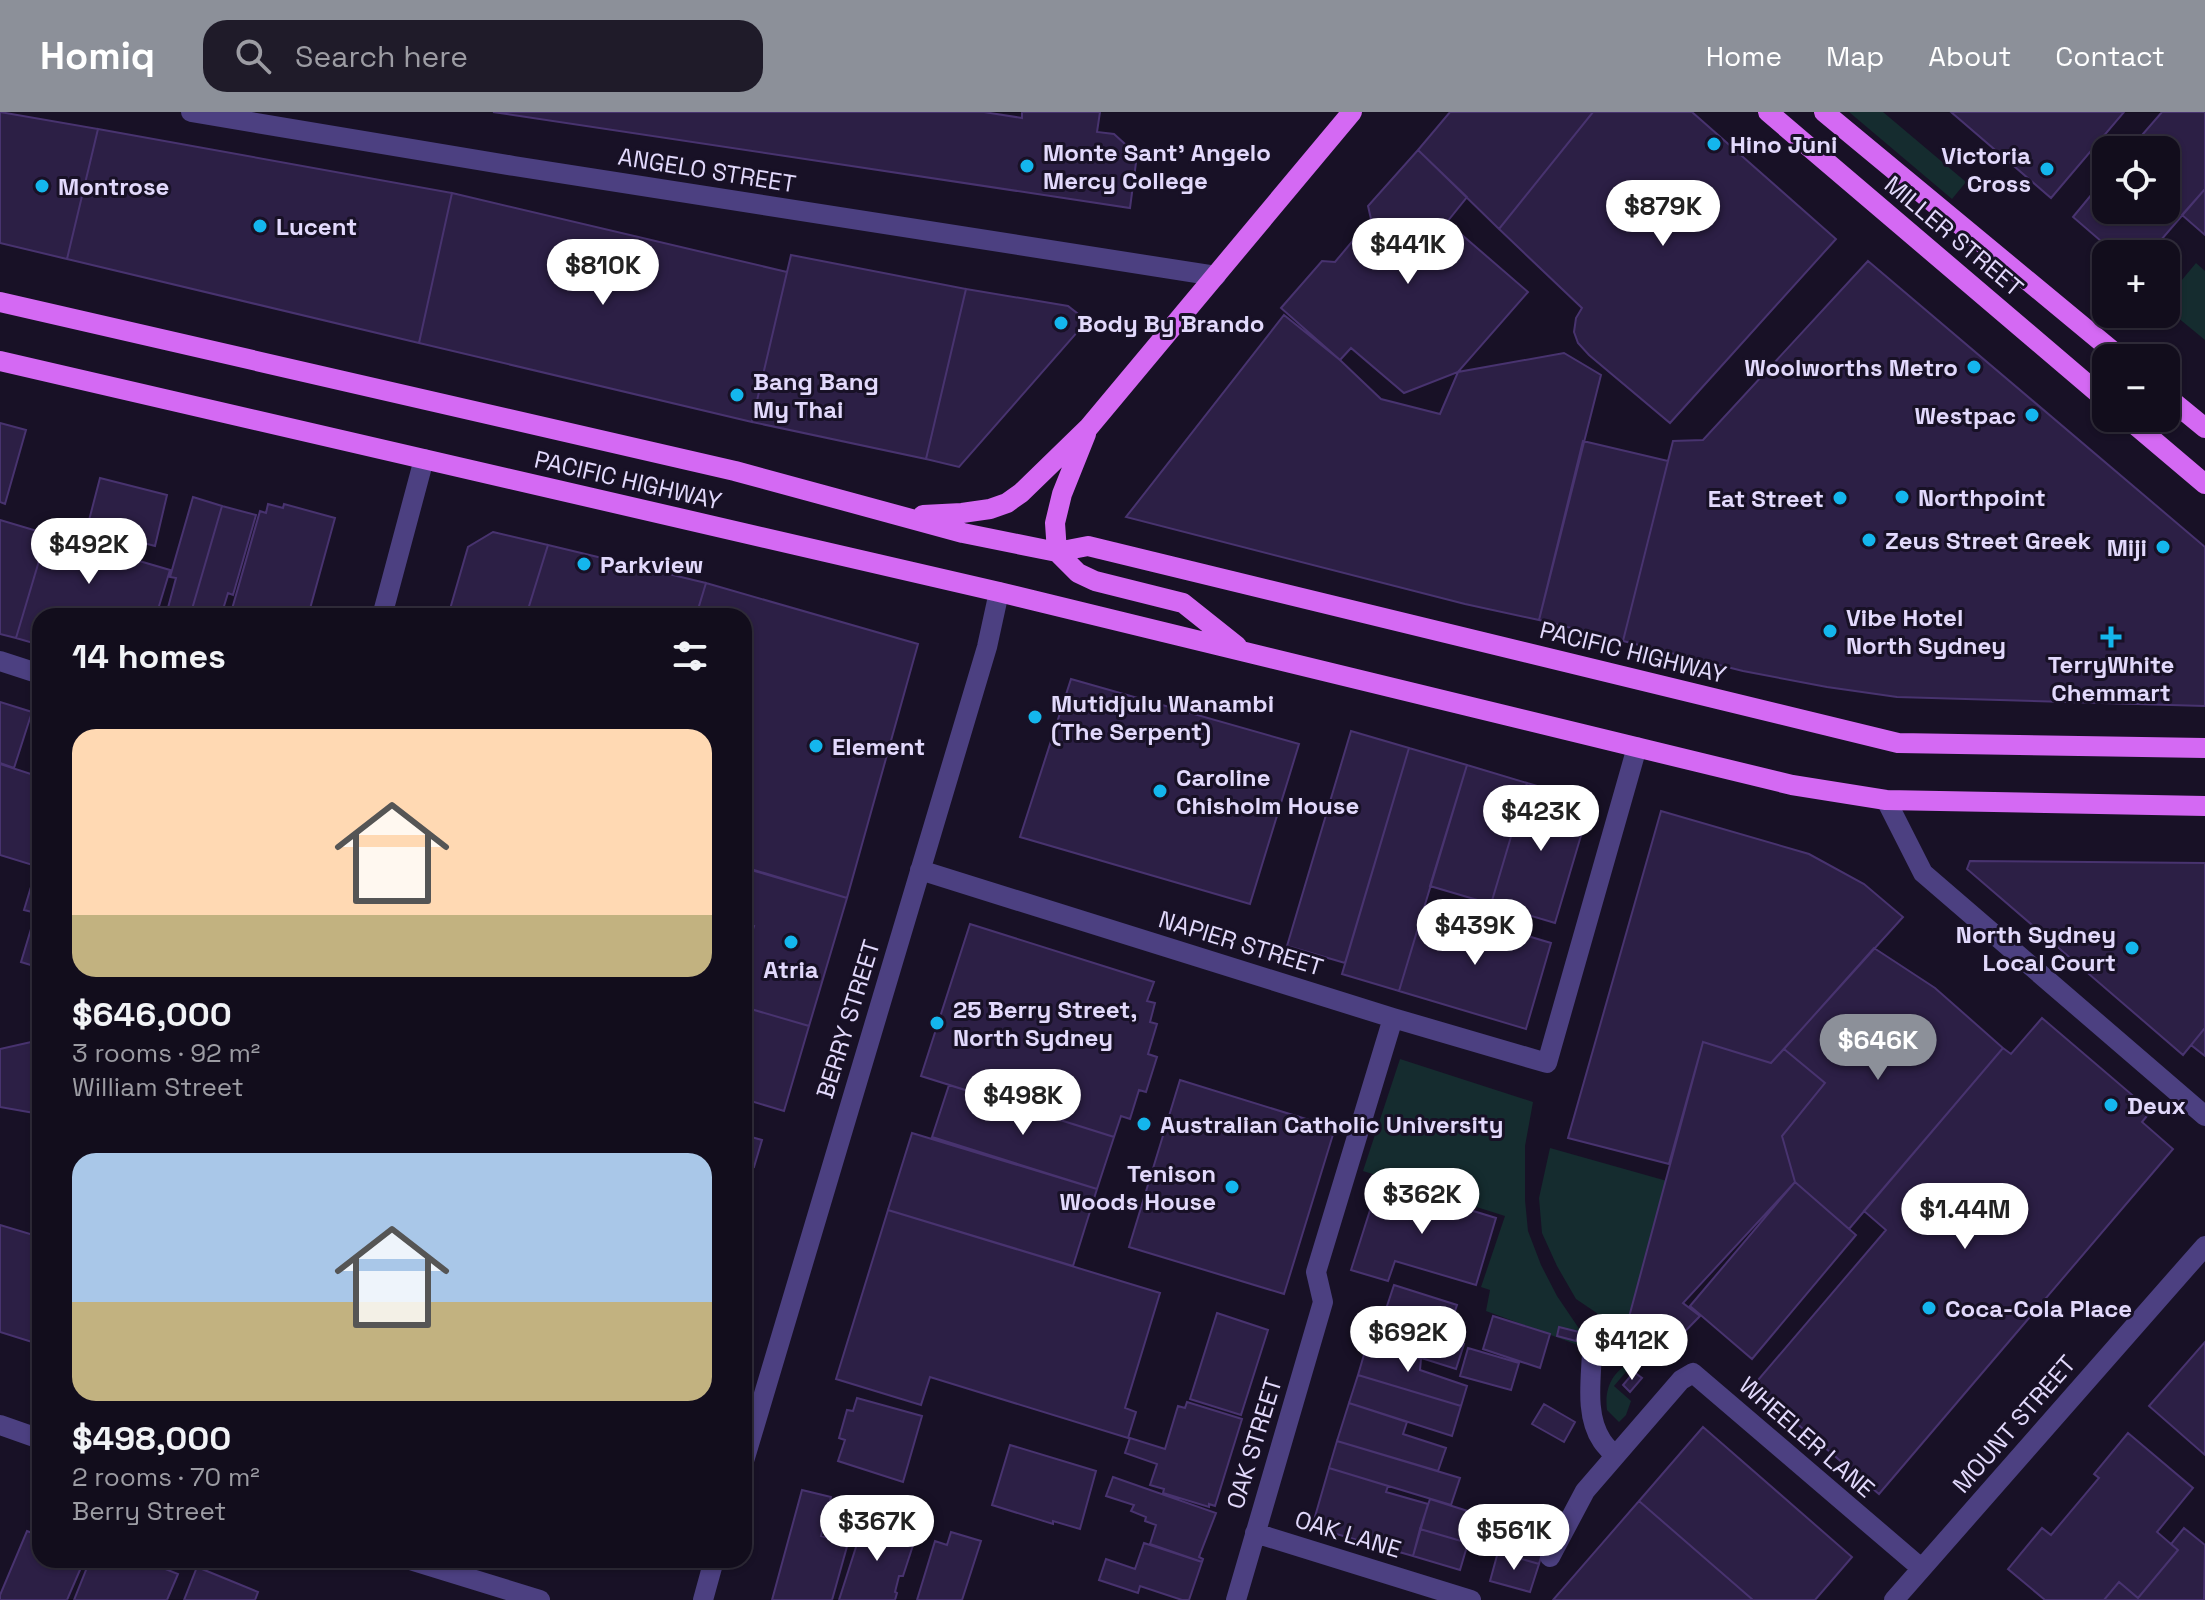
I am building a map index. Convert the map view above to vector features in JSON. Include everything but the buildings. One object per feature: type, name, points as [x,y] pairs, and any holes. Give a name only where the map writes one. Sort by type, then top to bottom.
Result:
[{"type":"main road","points":[[903,516],[990,509],[1007,503],[1021,493],[1089,427],[1352,112]]},
{"type":"main road","name":"MILLER STREET","points":[[1768,112],[2092,388]]},
{"type":"main road","name":"MILLER STREET","points":[[1824,112],[2104,344]]},
{"type":"main road","name":"PACIFIC HIGHWAY","points":[[0,302],[735,471],[963,533],[1057,552],[1088,546],[1898,743],[2205,748]]},
{"type":"main road","name":"PACIFIC HIGHWAY","points":[[0,361],[999,592],[1792,785],[1886,800],[2205,806]]},
{"type":"main road","points":[[2180,407],[2205,428]]},
{"type":"main road","points":[[1057,552],[1055,523],[1062,494],[1089,427]]},
{"type":"main road","points":[[2144,432],[2205,484]]},
{"type":"main road","name":"PACIFIC HIGHWAY","points":[[1057,552],[1078,573],[1095,581],[1183,603],[1244,652]]},
{"type":"street","name":"ANGELO STREET","points":[[191,112],[1216,276]]},
{"type":"street","points":[[384,608],[424,459]]},
{"type":"street","name":"BERRY STREET","points":[[752,1434],[987,647],[999,592]]},
{"type":"street","points":[[0,661],[32,671]]},
{"type":"street","name":"NAPIER STREET","points":[[920,870],[1547,1063],[1637,747]]},
{"type":"street","points":[[1886,800],[1923,873],[2205,1116]]},
{"type":"street","name":"OAK STREET","points":[[1236,1600],[1323,1302],[1316,1272],[1349,1145],[1393,1018]]},
{"type":"street","name":"MOUNT STREET","points":[[1894,1600],[2205,1246]]},
{"type":"street","points":[[1592,1352],[1591,1401],[1595,1425],[1602,1441],[1615,1456]]},
{"type":"street","name":"WHEELER LANE","points":[[1550,1557],[1585,1491],[1681,1380],[1693,1373],[1921,1568]]},
{"type":"street","points":[[0,1425],[32,1436]]},
{"type":"street","name":"OAK LANE","points":[[1255,1533],[1471,1600]]},
{"type":"street","points":[[436,1568],[540,1600]]},
{"type":"street","points":[[703,1600],[712,1568]]},
{"type":"green space","points":[[1849,112],[1883,112],[1966,182],[1952,199]]},
{"type":"green space","points":[[2196,263],[2205,271],[2205,340],[2180,319],[2180,282]]},
{"type":"green space","points":[[1400,1059],[1533,1102],[1525,1146],[1528,1231],[1557,1296],[1580,1330],[1583,1347],[1486,1311],[1490,1290],[1481,1287],[1505,1216],[1363,1171]]},
{"type":"green space","points":[[1550,1148],[1667,1181],[1625,1332],[1576,1299],[1542,1233],[1539,1198]]},
{"type":"green space","points":[[1636,1360],[1614,1386],[1631,1401],[1626,1415],[1619,1422],[1607,1410],[1607,1393],[1616,1373]]},
{"type":"place","name":"Hino Juni","points":[[1714,144]]},
{"type":"place","name":"Monte Sant' Angelo Mercy College","points":[[1027,166]]},
{"type":"place","name":"Victoria Cross","points":[[2047,169]]},
{"type":"place","name":"Montrose","points":[[42,186]]},
{"type":"place","name":"Lucent","points":[[260,226]]},
{"type":"place","name":"Body By Brando","points":[[1061,323]]},
{"type":"place","name":"Woolworths Metro","points":[[1974,367]]},
{"type":"place","name":"Bang Bang My Thai","points":[[737,395]]},
{"type":"place","name":"Westpac","points":[[2032,415]]},
{"type":"place","name":"Northpoint","points":[[1902,497]]},
{"type":"place","name":"Eat Street","points":[[1840,498]]},
{"type":"place","name":"Zeus Street Greek","points":[[1869,540]]},
{"type":"place","name":"Miji","points":[[2163,547]]},
{"type":"place","name":"Parkview","points":[[584,564]]},
{"type":"place","name":"Vibe Hotel North Sydney","points":[[1830,631]]},
{"type":"place","name":"TerryWhite Chemmart","points":[[2111,637]]},
{"type":"place","name":"Mutidjulu Wanambi (The Serpent)","points":[[1035,717]]},
{"type":"place","name":"Element","points":[[816,746]]},
{"type":"place","name":"Caroline Chisholm House","points":[[1160,791]]},
{"type":"place","name":"Atria","points":[[791,942]]},
{"type":"place","name":"North Sydney Local Court","points":[[2132,948]]},
{"type":"place","name":"25 Berry Street, North Sydney","points":[[937,1023]]},
{"type":"place","name":"Deux","points":[[2111,1105]]},
{"type":"place","name":"Australian Catholic University","points":[[1144,1124]]},
{"type":"place","name":"Tenison Woods House","points":[[1232,1187]]},
{"type":"place","name":"Coca-Cola Place","points":[[1929,1308]]}]
